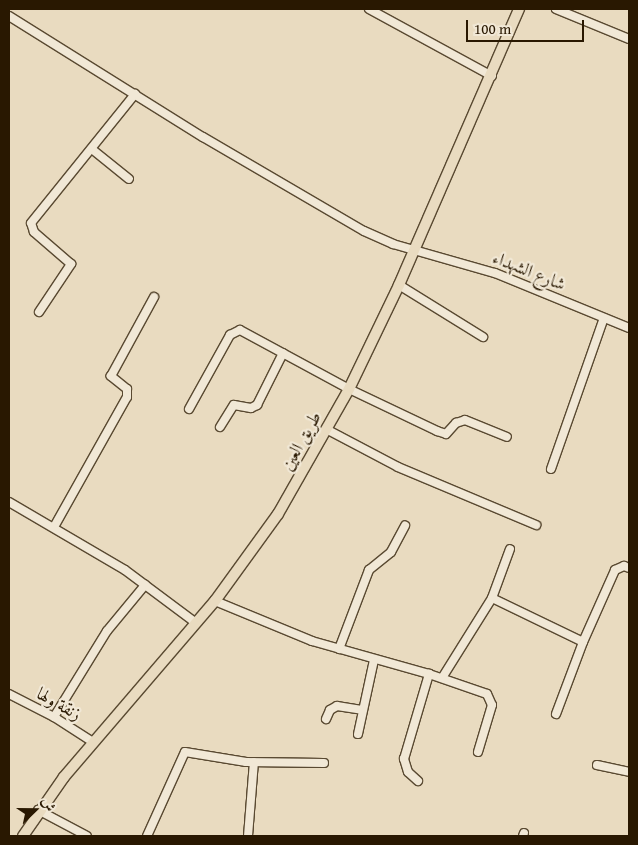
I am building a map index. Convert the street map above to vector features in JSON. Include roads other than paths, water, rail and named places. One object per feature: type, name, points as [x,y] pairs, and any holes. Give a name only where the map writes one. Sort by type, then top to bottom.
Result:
[{"type":"main road","name":"طريق العين","points":[[23,836],[38,810],[93,742],[215,601],[278,514],[349,389],[399,285],[492,76],[519,9]]},
{"type":"street","points":[[370,9],[492,76]]},
{"type":"street","points":[[556,9],[629,39]]},
{"type":"street","name":"شارع الشهداء","points":[[9,16],[350,224],[382,240],[414,250],[430,252],[495,273],[629,328]]},
{"type":"street","points":[[38,312],[71,264],[34,232],[31,223],[93,150],[135,94]]},
{"type":"street","points":[[93,150],[129,179]]},
{"type":"street","points":[[399,285],[483,337]]},
{"type":"street","points":[[54,527],[126,397],[126,389],[111,376],[154,297]]},
{"type":"street","points":[[552,469],[604,318]]},
{"type":"street","points":[[189,409],[233,331],[240,330],[349,389],[437,431],[446,434],[456,423],[465,420],[507,437]]},
{"type":"street","points":[[220,427],[234,405],[251,408],[257,405],[283,353]]},
{"type":"street","points":[[326,429],[398,467],[536,525]]},
{"type":"street","points":[[9,502],[54,527],[145,585],[196,623]]},
{"type":"street","points":[[339,649],[372,566],[390,552],[405,526]]},
{"type":"street","points":[[442,678],[492,598],[510,549]]},
{"type":"street","points":[[556,714],[583,642],[615,570],[624,566],[629,568]]},
{"type":"street","points":[[54,716],[107,631],[145,585]]},
{"type":"street","points":[[492,598],[583,642]]},
{"type":"street","points":[[215,601],[339,649],[442,678],[490,698],[492,705],[478,752]]},
{"type":"street","points":[[358,734],[374,660]]},
{"type":"street","points":[[418,781],[408,772],[404,759],[429,674]]},
{"type":"street","name":"زنقة ولها","points":[[9,694],[54,716],[93,742]]},
{"type":"street","points":[[326,719],[330,710],[337,706],[362,710]]},
{"type":"street","points":[[146,836],[184,753],[254,762],[324,763]]},
{"type":"street","points":[[248,836],[254,762]]},
{"type":"street","points":[[597,765],[629,772]]},
{"type":"street","points":[[38,810],[78,834],[87,836]]}]
